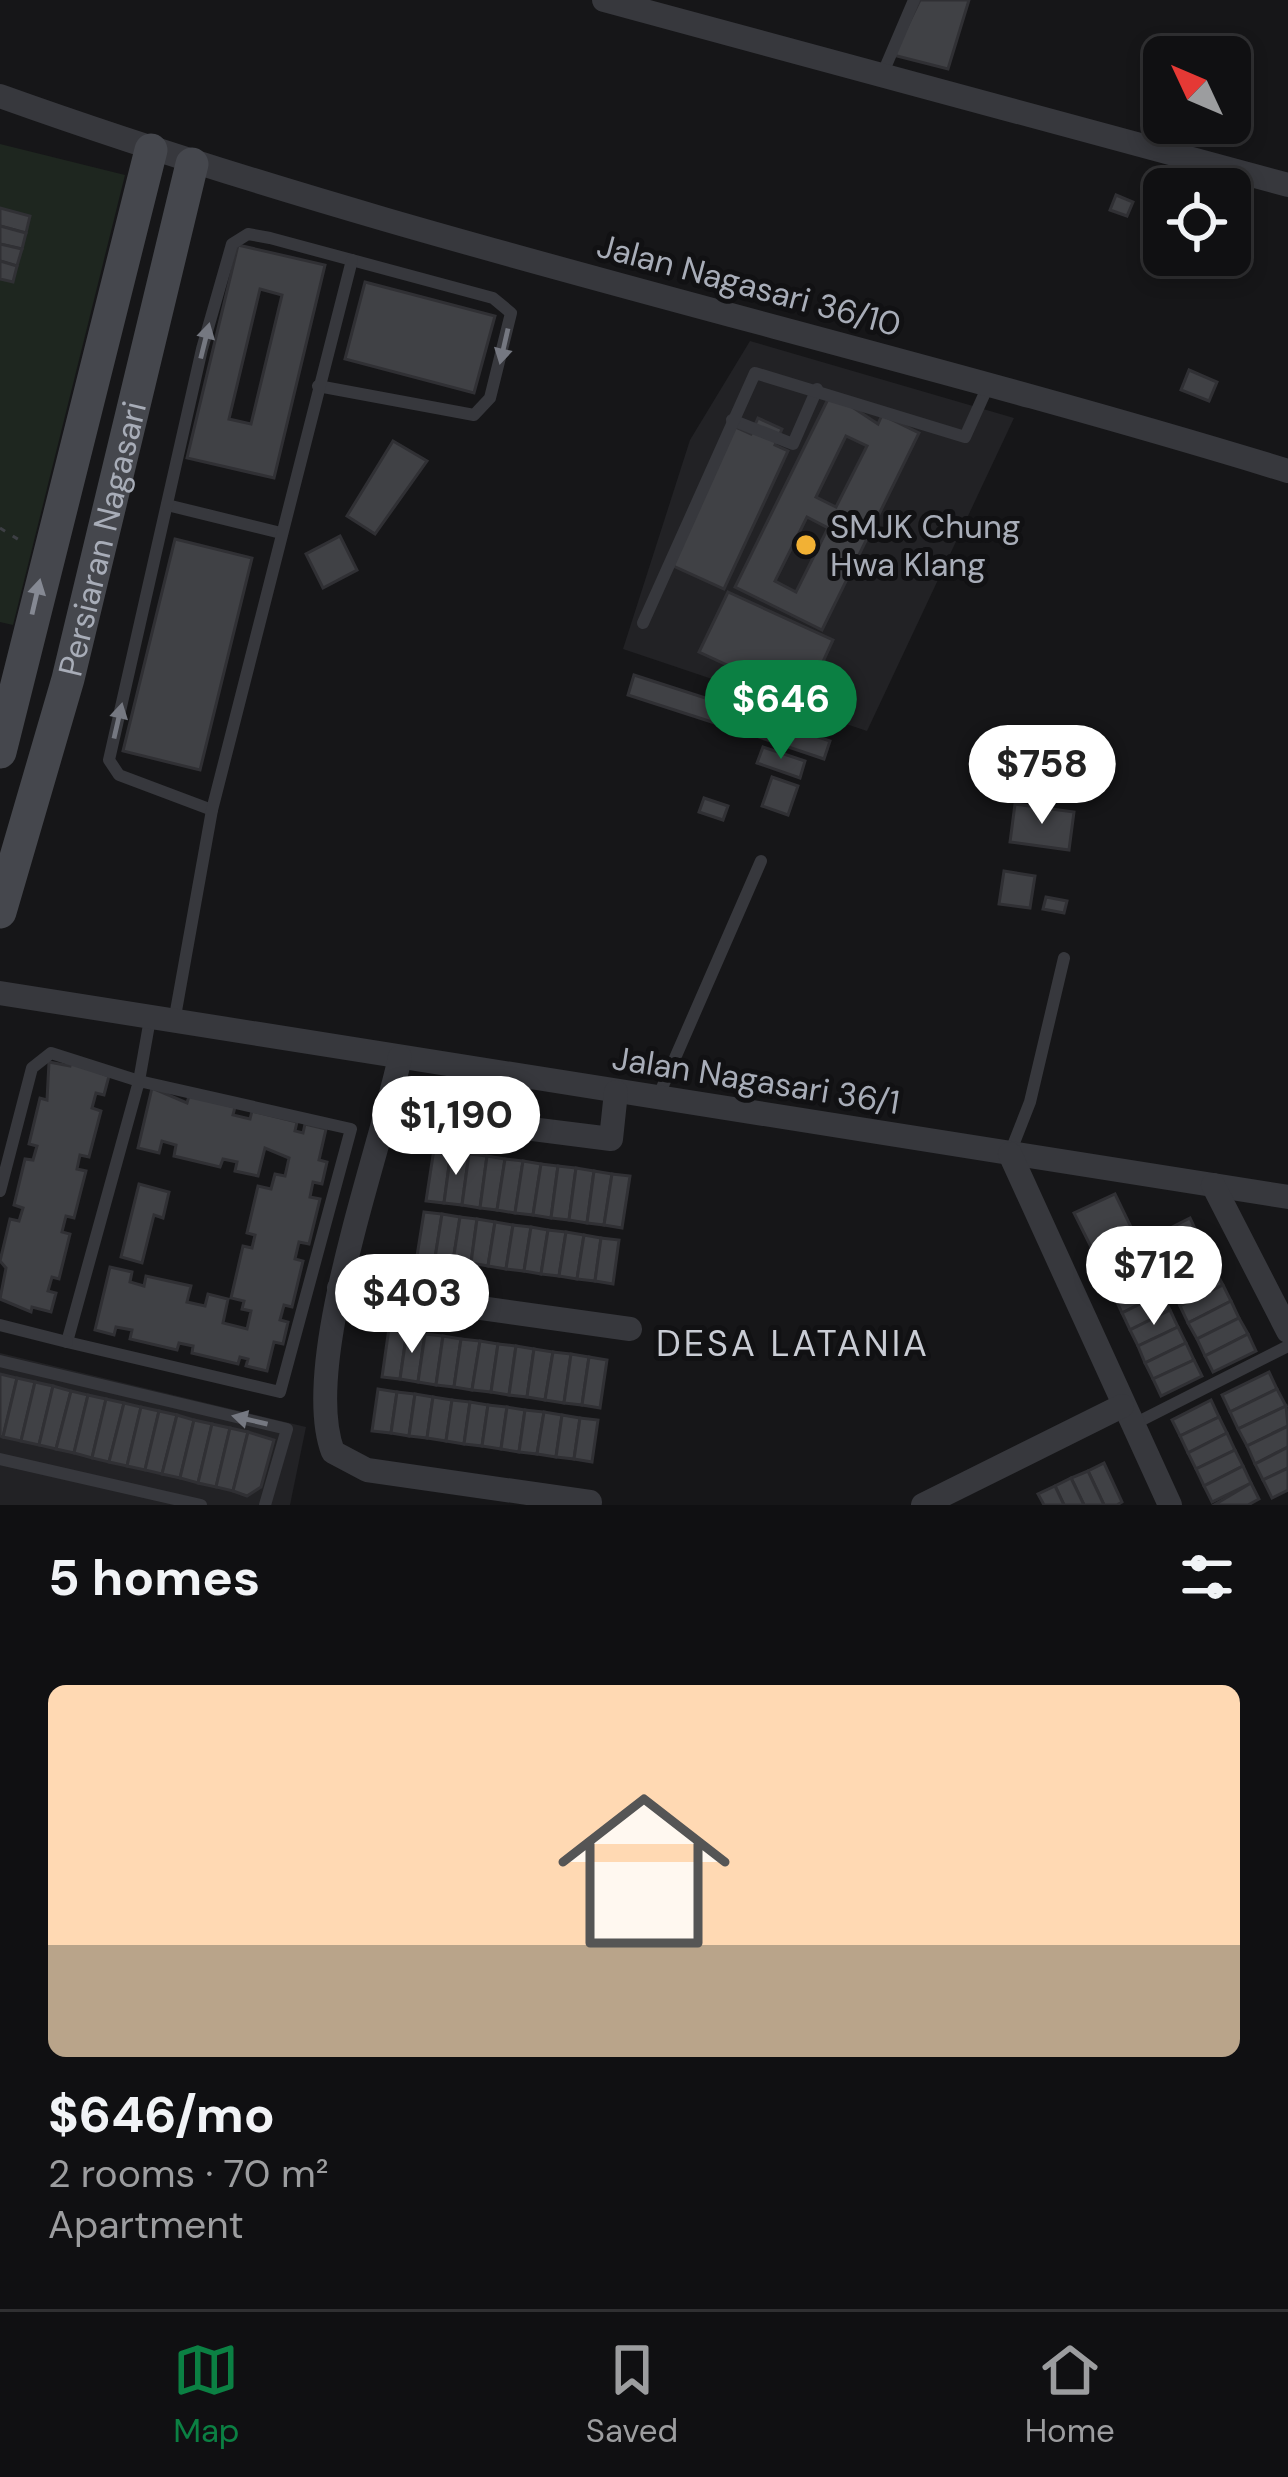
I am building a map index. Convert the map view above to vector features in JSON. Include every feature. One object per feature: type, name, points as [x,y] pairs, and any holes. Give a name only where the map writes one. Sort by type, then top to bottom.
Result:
[{"type":"street","points":[[604,0],[1288,184]]},
{"type":"street","name":"Jalan Nagasari 36/10","points":[[0,96],[192,164],[1288,471]]},
{"type":"street","name":"Persiaran Nagasari","points":[[0,752],[10,661],[47,550],[152,150]]},
{"type":"street","name":"Persiaran Nagasari","points":[[0,912],[68,679],[192,164]]},
{"type":"street","points":[[135,212],[149,193],[162,187],[173,194],[180,217]]},
{"type":"street","name":"Jalan Nagasari 36/1","points":[[0,993],[1288,1197]]},
{"type":"street","points":[[400,1057],[339,1288],[322,1423],[333,1452],[367,1470],[590,1502]]},
{"type":"street","points":[[389,1111],[611,1139],[616,1092]]},
{"type":"street","points":[[1010,1154],[1126,1416],[1171,1505]]},
{"type":"street","points":[[1213,1185],[1288,1330]]},
{"type":"street","points":[[339,1288],[630,1329]]},
{"type":"street","points":[[923,1505],[1126,1416]]},
{"type":"lane","points":[[881,76],[914,0]]},
{"type":"lane","points":[[212,810],[128,780],[110,766],[167,506],[232,244],[248,234],[505,303],[511,313],[486,405],[467,416],[318,386]]},
{"type":"lane","points":[[67,1342],[139,1081],[162,1021],[352,260]]},
{"type":"lane","points":[[643,622],[755,373],[965,436],[989,384]]},
{"type":"lane","points":[[732,420],[793,444],[817,388]]},
{"type":"lane","points":[[167,506],[281,533]]},
{"type":"lane","points":[[657,1098],[761,861]]},
{"type":"lane","points":[[1010,1154],[1030,1102],[1064,958]]},
{"type":"lane","points":[[0,1191],[38,1058],[51,1053],[139,1081],[351,1129],[280,1392],[0,1325]]},
{"type":"lane","points":[[1126,1416],[1288,1346]]},
{"type":"lane","points":[[0,1361],[287,1429],[265,1505]]},
{"type":"lane","points":[[0,1459],[201,1505]]},
{"type":"path","points":[[0,529],[47,550]]},
{"type":"shaded area","points":[[0,144],[125,175],[13,625],[0,622]]},
{"type":"shaded area","name":"SMJK Chung Hwa Klang","points":[[750,341],[1014,418],[867,731],[623,649],[690,440]]},
{"type":"shaded area","points":[[0,1353],[306,1427],[290,1505],[0,1505]]},
{"type":"building","points":[[920,0],[969,0],[948,69],[893,55]]},
{"type":"building","points":[[1116,195],[1133,202],[1127,216],[1110,210]]},
{"type":"building","points":[[0,208],[30,216],[26,233],[0,226]]},
{"type":"building","points":[[0,226],[26,233],[22,249],[0,244]]},
{"type":"building","points":[[0,244],[22,249],[17,266],[0,261]]},
{"type":"building","points":[[238,245],[325,265],[274,478],[187,458]],"holes":[[[260,289],[282,295],[251,424],[229,419]]]},
{"type":"building","points":[[0,261],[17,266],[13,282],[0,279]]},
{"type":"building","points":[[365,282],[495,316],[474,393],[345,359]]},
{"type":"building","points":[[1189,370],[1217,382],[1209,401],[1181,390]]},
{"type":"building","points":[[831,393],[878,424],[882,415],[919,433],[822,630],[735,587]],"holes":[[[846,436],[867,446],[836,507],[816,497]],[[807,517],[828,528],[796,592],[775,581]]]},
{"type":"building","points":[[758,418],[782,429],[775,445],[788,451],[724,589],[669,564],[733,426],[751,434]]},
{"type":"building","points":[[393,441],[427,461],[375,534],[347,516]]},
{"type":"building","points":[[340,536],[357,570],[323,588],[306,554]]},
{"type":"building","points":[[175,539],[252,558],[200,770],[123,751]]},
{"type":"building","points":[[728,592],[833,640],[805,701],[699,652]]},
{"type":"building","points":[[634,675],[721,703],[715,723],[628,695]]},
{"type":"building","points":[[741,711],[830,741],[824,759],[735,729]]},
{"type":"building","points":[[763,747],[805,761],[800,778],[757,763]]},
{"type":"building","points":[[772,777],[798,786],[788,815],[762,806]]},
{"type":"building","points":[[704,798],[728,806],[723,820],[699,812]]},
{"type":"building","points":[[1015,804],[1074,812],[1069,850],[1010,842]]},
{"type":"building","points":[[1004,871],[1035,876],[1030,908],[999,904]]},
{"type":"building","points":[[1046,897],[1067,901],[1064,913],[1043,909]]},
{"type":"building","points":[[49,1062],[70,1066],[71,1062],[109,1076],[104,1095],[96,1093],[92,1108],[101,1111],[89,1157],[80,1155],[77,1169],[86,1171],[74,1218],[66,1216],[62,1232],[70,1234],[59,1279],[52,1277],[48,1291],[56,1293],[51,1312],[32,1307],[31,1312],[0,1299],[6,1268],[0,1261],[10,1219],[19,1221],[23,1208],[14,1205],[25,1159],[33,1160],[37,1146],[29,1144],[40,1098],[47,1100]]},
{"type":"building","points":[[152,1088],[187,1103],[189,1096],[235,1107],[233,1115],[250,1119],[252,1111],[297,1122],[295,1131],[303,1133],[305,1124],[326,1129],[319,1160],[327,1162],[322,1184],[313,1182],[310,1197],[320,1199],[309,1244],[299,1242],[295,1259],[303,1261],[292,1307],[284,1305],[280,1320],[288,1322],[283,1344],[274,1342],[267,1371],[246,1366],[248,1359],[240,1357],[238,1364],[192,1353],[193,1346],[179,1343],[177,1350],[130,1339],[132,1330],[116,1327],[114,1335],[95,1330],[110,1267],[132,1272],[130,1282],[144,1286],[146,1276],[191,1286],[187,1302],[205,1306],[208,1294],[228,1299],[223,1323],[247,1329],[251,1311],[242,1309],[244,1301],[231,1298],[243,1246],[252,1248],[255,1235],[247,1233],[258,1186],[271,1189],[275,1174],[285,1176],[289,1158],[265,1148],[258,1176],[235,1171],[237,1162],[223,1159],[220,1167],[174,1156],[176,1145],[162,1141],[159,1153],[138,1148]]},
{"type":"building","points":[[434,1149],[451,1151],[444,1203],[426,1201]]},
{"type":"building","points":[[451,1151],[469,1154],[462,1205],[444,1203]]},
{"type":"building","points":[[469,1154],[487,1156],[480,1208],[462,1205]]},
{"type":"building","points":[[487,1156],[505,1159],[497,1210],[480,1208]]},
{"type":"building","points":[[505,1159],[523,1161],[515,1213],[497,1210]]},
{"type":"building","points":[[523,1161],[541,1164],[533,1215],[515,1213]]},
{"type":"building","points":[[541,1164],[558,1166],[551,1218],[533,1215]]},
{"type":"building","points":[[558,1166],[576,1168],[569,1220],[551,1218]]},
{"type":"building","points":[[576,1168],[594,1171],[587,1223],[569,1220]]},
{"type":"building","points":[[594,1171],[612,1174],[604,1225],[587,1223]]},
{"type":"building","points":[[612,1174],[630,1176],[622,1228],[604,1225]]},
{"type":"building","points":[[139,1184],[169,1192],[163,1218],[154,1215],[142,1263],[121,1257]]},
{"type":"building","points":[[1115,1194],[1131,1227],[1091,1247],[1074,1213]]},
{"type":"building","points":[[424,1212],[442,1214],[435,1258],[417,1256]]},
{"type":"building","points":[[442,1214],[460,1217],[453,1261],[435,1258]]},
{"type":"building","points":[[460,1217],[477,1219],[471,1263],[453,1261]]},
{"type":"building","points":[[1190,1218],[1198,1235],[1155,1256],[1147,1240]]},
{"type":"building","points":[[477,1219],[495,1222],[488,1266],[471,1263]]},
{"type":"building","points":[[495,1222],[513,1225],[506,1269],[488,1266]]},
{"type":"building","points":[[513,1225],[531,1227],[524,1271],[506,1269]]},
{"type":"building","points":[[531,1227],[548,1230],[541,1274],[524,1271]]},
{"type":"building","points":[[1131,1227],[1139,1244],[1099,1263],[1091,1247]]},
{"type":"building","points":[[548,1230],[566,1232],[559,1276],[541,1274]]},
{"type":"building","points":[[566,1232],[584,1235],[577,1279],[559,1276]]},
{"type":"building","points":[[584,1235],[601,1238],[595,1281],[577,1279]]},
{"type":"building","points":[[1198,1235],[1206,1251],[1164,1273],[1155,1256]]},
{"type":"building","points":[[601,1238],[619,1240],[613,1284],[595,1281]]},
{"type":"building","points":[[1139,1244],[1147,1261],[1106,1280],[1099,1263]]},
{"type":"building","points":[[1206,1251],[1214,1268],[1172,1289],[1164,1273]]},
{"type":"building","points":[[1147,1261],[1155,1277],[1114,1296],[1106,1280]]},
{"type":"building","points":[[1214,1268],[1223,1285],[1180,1306],[1172,1289]]},
{"type":"building","points":[[1155,1277],[1162,1293],[1122,1313],[1114,1296]]},
{"type":"building","points":[[1223,1285],[1231,1301],[1188,1323],[1180,1306]]},
{"type":"building","points":[[1162,1293],[1170,1310],[1130,1330],[1122,1313]]},
{"type":"building","points":[[1231,1301],[1239,1318],[1197,1339],[1188,1323]]},
{"type":"building","points":[[1170,1310],[1178,1327],[1138,1346],[1130,1330]]},
{"type":"building","points":[[1239,1318],[1248,1334],[1205,1356],[1197,1339]]},
{"type":"building","points":[[1178,1327],[1186,1343],[1145,1363],[1138,1346]]},
{"type":"building","points":[[389,1328],[407,1331],[400,1379],[382,1377]]},
{"type":"building","points":[[407,1331],[425,1334],[418,1382],[400,1379]]},
{"type":"building","points":[[425,1334],[443,1336],[436,1385],[418,1382]]},
{"type":"building","points":[[1248,1334],[1256,1351],[1213,1372],[1205,1356]]},
{"type":"building","points":[[443,1336],[461,1339],[454,1387],[436,1385]]},
{"type":"building","points":[[461,1339],[480,1341],[472,1390],[454,1387]]},
{"type":"building","points":[[480,1341],[498,1344],[491,1392],[472,1390]]},
{"type":"building","points":[[1186,1343],[1194,1360],[1153,1379],[1145,1363]]},
{"type":"building","points":[[498,1344],[516,1346],[509,1395],[491,1392]]},
{"type":"building","points":[[516,1346],[534,1349],[527,1397],[509,1395]]},
{"type":"building","points":[[534,1349],[553,1352],[545,1400],[527,1397]]},
{"type":"building","points":[[553,1352],[571,1354],[564,1403],[545,1400]]},
{"type":"building","points":[[571,1354],[589,1357],[582,1405],[564,1403]]},
{"type":"building","points":[[589,1357],[607,1360],[600,1408],[582,1405]]},
{"type":"building","points":[[1194,1360],[1202,1376],[1161,1396],[1153,1379]]},
{"type":"building","points":[[1269,1372],[1277,1389],[1230,1412],[1222,1395]]},
{"type":"building","points":[[0,1374],[17,1378],[3,1437],[0,1436]]},
{"type":"building","points":[[17,1378],[35,1382],[21,1441],[3,1437]]},
{"type":"building","points":[[35,1382],[53,1386],[39,1445],[21,1441]]},
{"type":"building","points":[[53,1386],[71,1391],[56,1449],[39,1445]]},
{"type":"building","points":[[378,1389],[397,1392],[391,1433],[372,1431]]},
{"type":"building","points":[[1277,1389],[1286,1406],[1238,1429],[1230,1412]]},
{"type":"building","points":[[71,1391],[88,1395],[74,1453],[56,1449]]},
{"type":"building","points":[[397,1392],[415,1394],[409,1436],[391,1433]]},
{"type":"building","points":[[415,1394],[433,1397],[427,1438],[409,1436]]},
{"type":"building","points":[[88,1395],[106,1399],[92,1458],[74,1453]]},
{"type":"building","points":[[433,1397],[452,1400],[446,1441],[427,1438]]},
{"type":"building","points":[[106,1399],[124,1403],[109,1462],[92,1458]]},
{"type":"building","points":[[452,1400],[470,1402],[464,1444],[446,1441]]},
{"type":"building","points":[[1211,1400],[1219,1417],[1180,1436],[1172,1420]]},
{"type":"building","points":[[470,1402],[488,1405],[482,1446],[464,1444]]},
{"type":"building","points":[[124,1403],[141,1407],[127,1466],[109,1462]]},
{"type":"building","points":[[488,1405],[507,1407],[501,1449],[482,1446]]},
{"type":"building","points":[[1286,1406],[1288,1426],[1247,1446],[1238,1429]]},
{"type":"building","points":[[141,1407],[159,1411],[145,1470],[127,1466]]},
{"type":"building","points":[[507,1407],[525,1410],[519,1452],[501,1449]]},
{"type":"building","points":[[525,1410],[544,1412],[537,1454],[519,1452]]},
{"type":"building","points":[[159,1411],[177,1415],[162,1474],[145,1470]]},
{"type":"building","points":[[544,1412],[562,1415],[556,1457],[537,1454]]},
{"type":"building","points":[[177,1415],[194,1420],[180,1478],[162,1474]]},
{"type":"building","points":[[562,1415],[580,1418],[574,1459],[556,1457]]},
{"type":"building","points":[[1219,1417],[1227,1433],[1188,1453],[1180,1436]]},
{"type":"building","points":[[580,1418],[598,1420],[592,1462],[574,1459]]},
{"type":"building","points":[[194,1420],[212,1424],[198,1483],[180,1478]]},
{"type":"building","points":[[212,1424],[230,1428],[216,1487],[198,1483]]},
{"type":"building","points":[[1288,1426],[1288,1447],[1255,1464],[1247,1446]]},
{"type":"building","points":[[230,1428],[248,1432],[233,1491],[216,1487]]},
{"type":"building","points":[[248,1432],[274,1440],[261,1487],[247,1496],[233,1491]]},
{"type":"building","points":[[1227,1433],[1235,1450],[1196,1469],[1188,1453]]},
{"type":"building","points":[[1288,1447],[1288,1468],[1263,1480],[1255,1464]]},
{"type":"building","points":[[1235,1450],[1243,1466],[1204,1486],[1196,1469]]},
{"type":"building","points":[[1104,1463],[1122,1502],[1117,1505],[1104,1505],[1088,1471]]},
{"type":"building","points":[[1243,1466],[1251,1483],[1212,1502],[1204,1486]]},
{"type":"building","points":[[1288,1468],[1288,1490],[1272,1498],[1263,1480]]},
{"type":"building","points":[[1088,1471],[1104,1505],[1084,1505],[1071,1478]]},
{"type":"building","points":[[1071,1478],[1084,1505],[1064,1505],[1055,1486]]},
{"type":"building","points":[[1251,1483],[1259,1499],[1248,1505],[1214,1505]]},
{"type":"building","points":[[1055,1486],[1064,1505],[1044,1505],[1038,1494]]},
{"type":"place","name":"SMJK Chung Hwa Klang","points":[[806,545]]},
{"type":"district","name":"DESA LATANIA","points":[[793,1343]]}]
